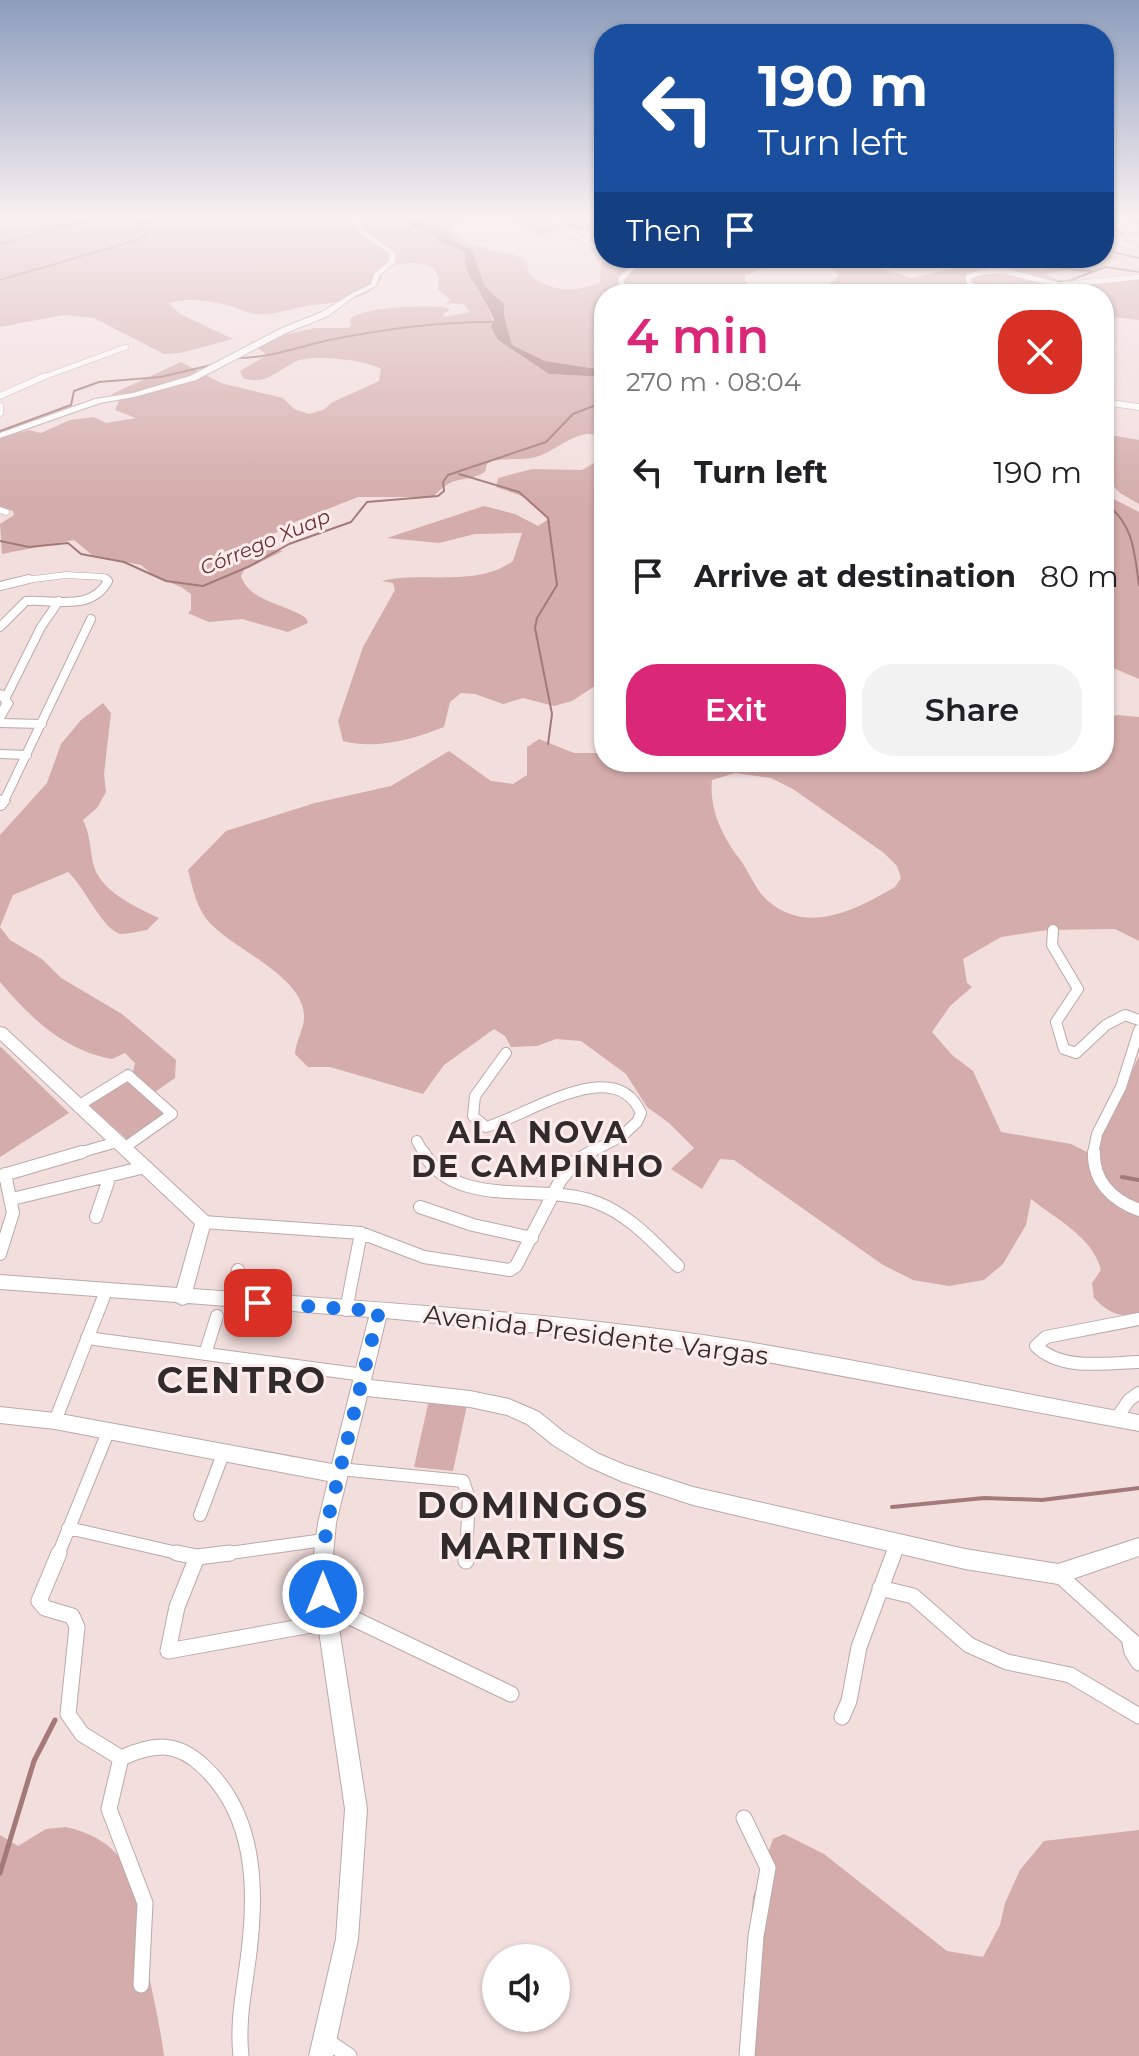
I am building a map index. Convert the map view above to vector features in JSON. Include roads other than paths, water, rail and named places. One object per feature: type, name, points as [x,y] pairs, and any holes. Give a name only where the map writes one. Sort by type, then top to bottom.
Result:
[{"type":"street","points":[[0,436],[98,401],[134,395],[193,378],[283,331],[328,312]]},
{"type":"street","points":[[0,396],[71,365],[126,347]]},
{"type":"street","points":[[1114,403],[1139,407]]},
{"type":"street","points":[[0,406],[0,413]]},
{"type":"street","points":[[0,586],[18,581],[79,576],[98,576],[108,581],[98,598],[26,601],[0,627]]},
{"type":"street","points":[[42,724],[0,720],[7,708],[3,695],[59,601]]},
{"type":"street","points":[[1,802],[27,755],[91,619]]},
{"type":"street","points":[[0,754],[27,755]]},
{"type":"street","points":[[1053,930],[1052,945],[1078,989],[1056,1022],[1064,1049],[1076,1053],[1106,1025],[1125,1015],[1139,1020]]},
{"type":"street","points":[[1139,1030],[1118,1094],[1093,1147],[1094,1171],[1104,1189],[1126,1206],[1139,1210]]},
{"type":"street","points":[[2,1037],[203,1222],[361,1233],[409,1253],[496,1270],[510,1270],[516,1266],[554,1195],[577,1160],[613,1141],[639,1121],[638,1106],[633,1097],[622,1091],[579,1087],[486,1127],[473,1116],[475,1096],[506,1053]]},
{"type":"street","points":[[0,1254],[6,1212],[12,1199],[3,1175],[121,1145],[172,1114],[128,1075],[78,1106]]},
{"type":"street","points":[[417,1141],[429,1166],[447,1178],[489,1190],[593,1200],[620,1214],[678,1266]]},
{"type":"street","points":[[12,1199],[145,1167]]},
{"type":"street","points":[[96,1217],[110,1176]]},
{"type":"street","points":[[420,1207],[473,1225],[532,1238]]},
{"type":"street","points":[[182,1298],[203,1222]]},
{"type":"street","points":[[346,1310],[361,1233]]},
{"type":"street","points":[[229,1301],[238,1270]]},
{"type":"street","name":"Avenida Presidente Vargas","points":[[0,1282],[559,1326],[729,1347],[1139,1423]]},
{"type":"street","points":[[55,1421],[106,1291]]},
{"type":"street","points":[[349,2056],[322,2048],[347,1939],[356,1809],[321,1576],[324,1540],[338,1472],[379,1311]]},
{"type":"street","points":[[205,1354],[217,1316]]},
{"type":"street","points":[[1139,1319],[1046,1337],[1036,1346],[1040,1351],[1072,1362],[1139,1362]]},
{"type":"street","points":[[87,1338],[205,1354],[509,1407],[533,1418],[593,1460],[623,1473],[693,1496],[897,1544],[1058,1574],[1139,1547]]},
{"type":"street","points":[[1116,1419],[1133,1396],[1139,1393]]},
{"type":"street","points":[[0,1415],[55,1421],[223,1454],[338,1472],[463,1481],[469,1498],[466,1561]]},
{"type":"street","points":[[108,1432],[39,1601],[45,1608],[72,1616],[77,1626],[76,1653],[65,1701],[71,1723],[88,1741],[121,1758]]},
{"type":"street","points":[[200,1515],[223,1454]]},
{"type":"street","points":[[68,1528],[197,1557],[324,1540]]},
{"type":"street","points":[[842,1717],[849,1701],[859,1647],[897,1544]]},
{"type":"street","points":[[197,1557],[177,1607],[168,1651],[326,1614],[511,1694]]},
{"type":"street","points":[[1058,1574],[1134,1643],[1132,1652],[1139,1663]]},
{"type":"street","points":[[880,1588],[913,1596],[969,1645],[1007,1662],[1070,1675],[1139,1716]]},
{"type":"street","points":[[121,1758],[146,1746],[161,1743],[195,1757],[226,1790],[241,1819],[248,1858],[252,1923],[238,2013],[241,2056]]},
{"type":"street","points":[[121,1758],[109,1809],[145,1903],[141,1985]]},
{"type":"street","points":[[744,1818],[763,1852],[768,1868],[756,1936],[747,2056]]},
{"type":"waterway","points":[[500,312],[500,324]]},
{"type":"waterway","points":[[237,358],[272,354],[391,329],[496,322]]},
{"type":"waterway","points":[[0,431],[71,405],[74,391],[99,382],[160,377],[212,365]]},
{"type":"waterway","name":"Córrego Xuap","points":[[0,541],[29,547],[68,543],[81,554],[124,562],[166,581],[203,586],[250,566],[289,544],[351,522],[367,502],[438,496],[444,491],[443,482],[448,475],[546,442],[573,414],[594,406]]},
{"type":"waterway","points":[[459,474],[519,492],[548,518],[557,585],[537,618],[535,628],[552,714],[548,744]]},
{"type":"waterway","points":[[1114,510],[1131,539],[1139,585]]},
{"type":"waterway","points":[[1122,1177],[1139,1180]]},
{"type":"waterway","points":[[892,1507],[984,1498],[1042,1500],[1139,1488]]},
{"type":"waterway","points":[[0,1873],[34,1761],[55,1720]]},
{"type":"district","name":"ALA NOVA DE CAMPINHO","points":[[538,1150]]},
{"type":"district","name":"CENTRO","points":[[242,1380]]},
{"type":"district","name":"DOMINGOS MARTINS","points":[[533,1526]]}]
